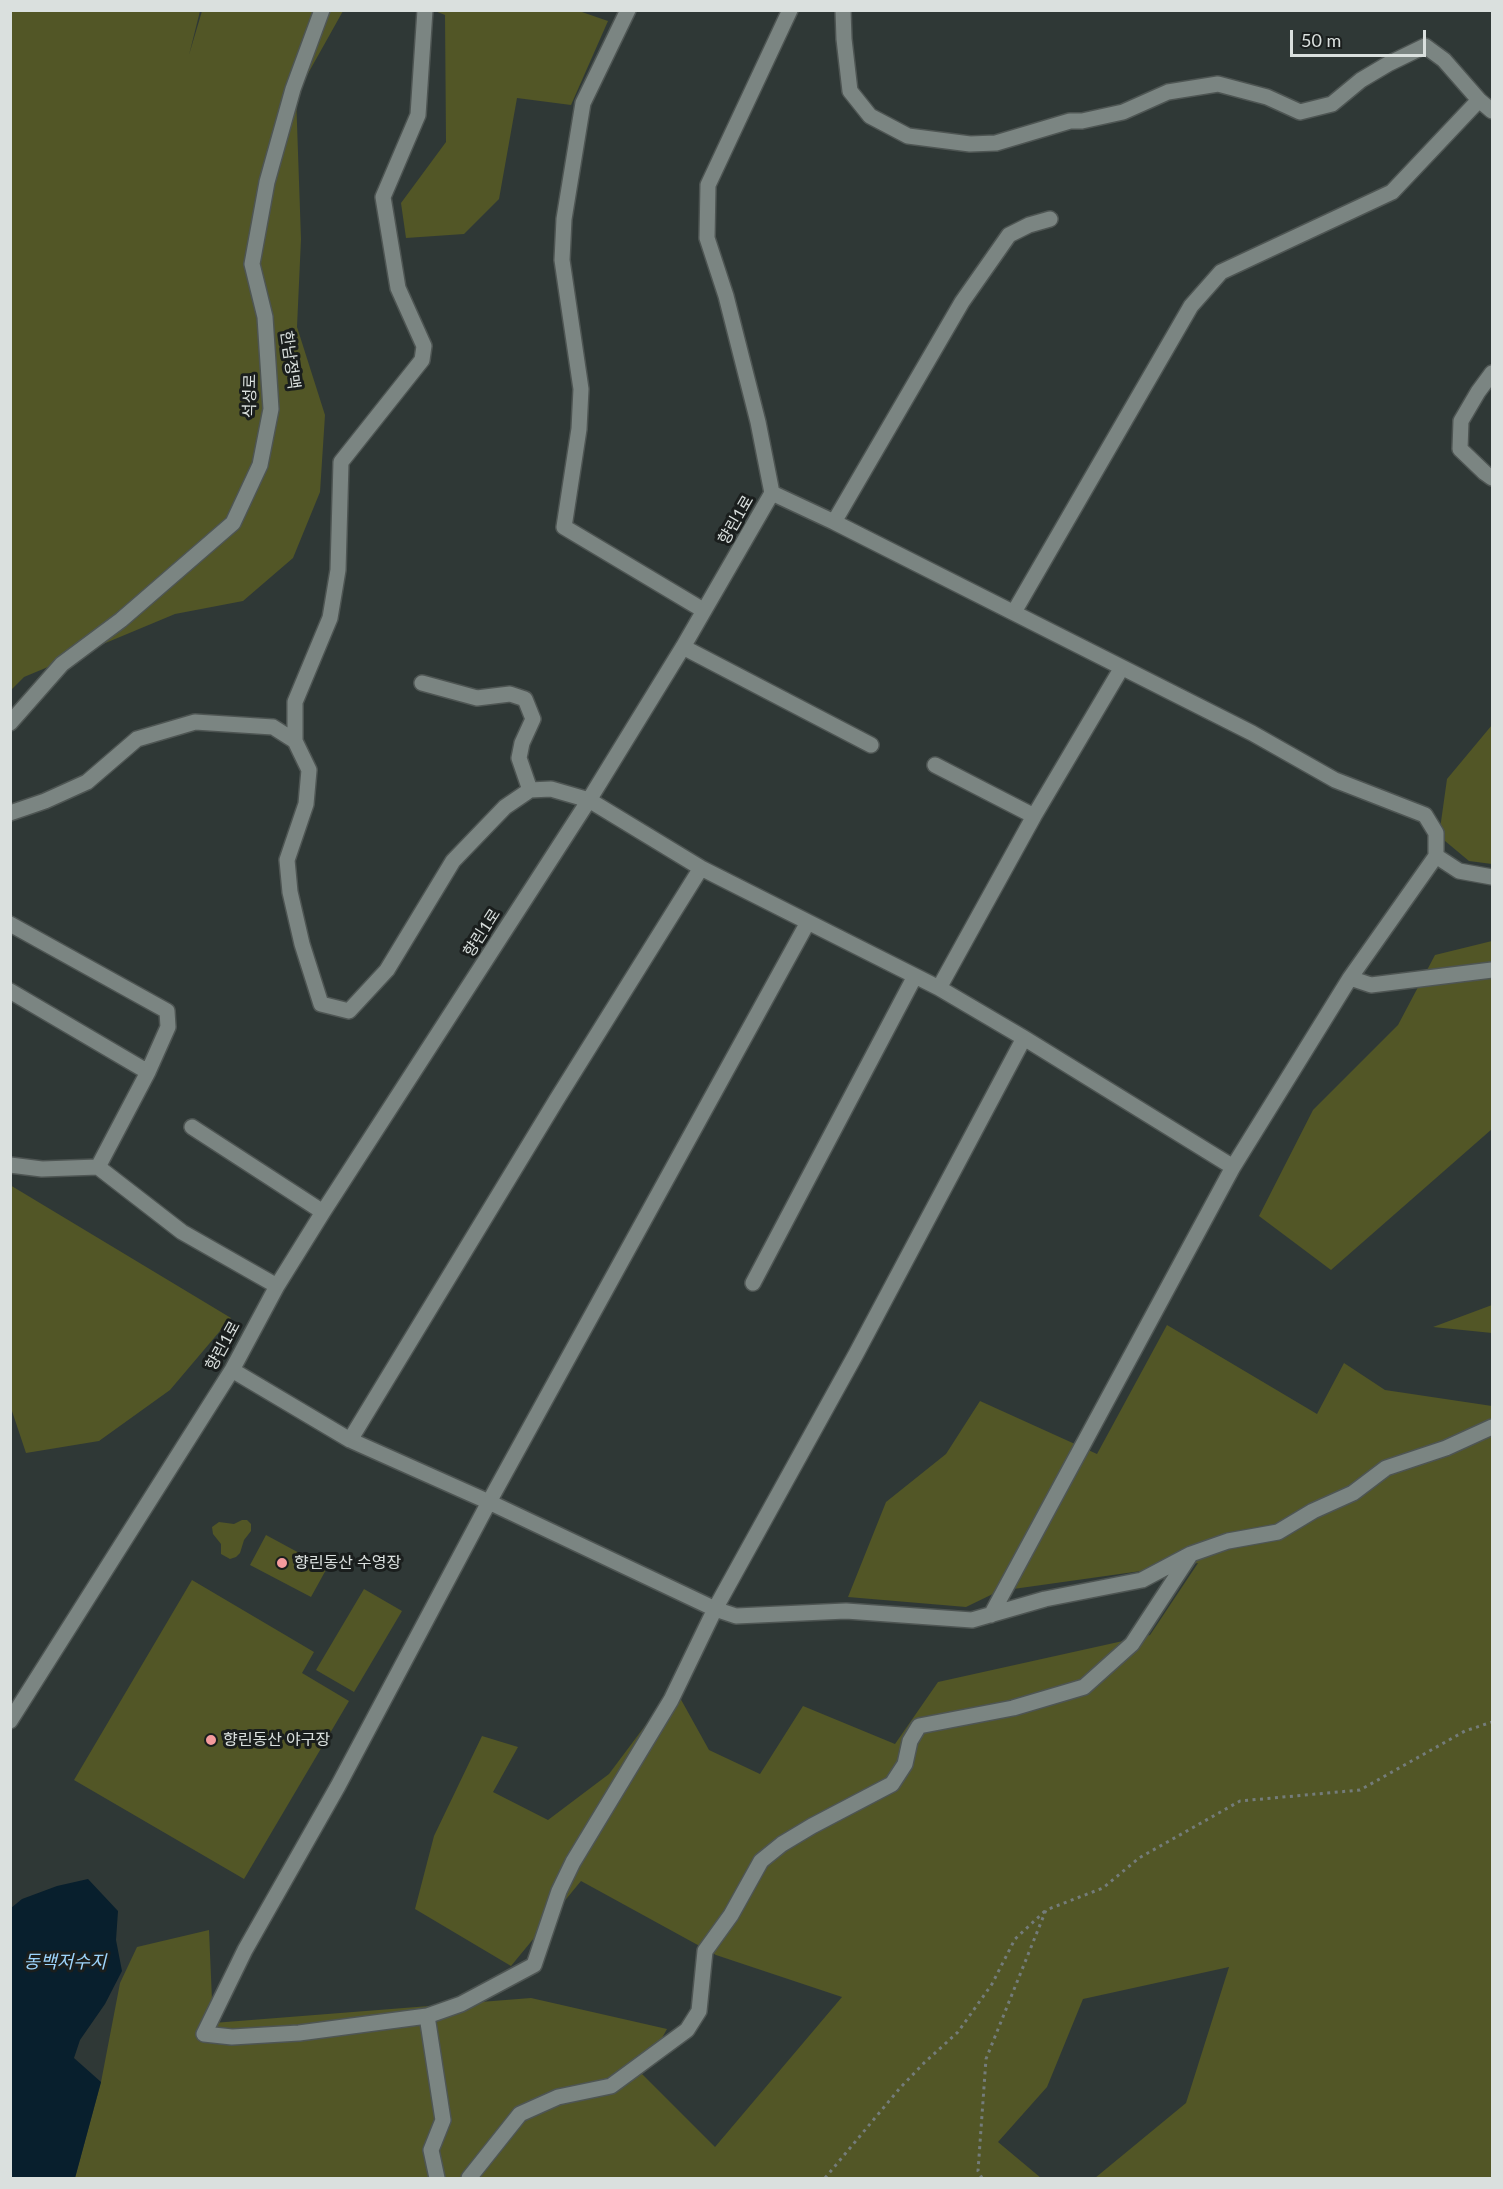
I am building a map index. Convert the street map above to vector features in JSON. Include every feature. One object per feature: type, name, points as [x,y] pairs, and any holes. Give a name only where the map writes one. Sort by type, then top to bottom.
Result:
[{"type":"street","name":"석성로","points":[[10,723],[62,664],[121,620],[233,523],[260,465],[271,409],[265,317],[252,264],[267,182],[292,90],[322,10]]},
{"type":"street","points":[[425,10],[418,115],[383,197],[398,288],[424,346],[422,360],[341,462],[338,570],[330,618],[295,702],[295,741],[309,770],[306,804],[287,860],[290,892],[302,944],[321,1004],[349,1011],[387,970],[453,861],[505,807],[530,790],[551,789],[589,800],[701,868],[939,988],[1233,1167]]},
{"type":"street","points":[[628,10],[582,104],[564,219],[562,260],[581,389],[579,429],[564,527],[703,610]]},
{"type":"street","points":[[772,493],[758,422],[726,296],[707,238],[708,185],[790,10]]},
{"type":"street","points":[[843,10],[850,91],[870,116],[908,136],[970,144],[996,143],[1070,122],[1082,122],[1123,112],[1168,92],[1218,84],[1267,97],[1300,112],[1332,104],[1361,80],[1425,46],[1443,60],[1492,111]]},
{"type":"street","points":[[1014,612],[1191,306],[1221,272],[1392,192],[1479,100]]},
{"type":"street","points":[[834,522],[962,302],[1009,235],[1029,225],[1050,219]]},
{"type":"street","points":[[1492,373],[1461,421],[1460,449],[1492,477]]},
{"type":"street","points":[[1478,392],[1492,382]]},
{"type":"street","name":"향린1로","points":[[10,1721],[231,1370],[277,1286],[323,1212],[589,800],[683,647],[772,493],[1252,733],[1335,780],[1425,816],[1436,833],[1436,856]]},
{"type":"street","points":[[683,647],[871,745]]},
{"type":"street","points":[[939,988],[1034,816],[1121,669]]},
{"type":"street","points":[[422,683],[477,698],[510,694],[525,699],[533,719],[522,743],[519,758],[530,790]]},
{"type":"street","points":[[10,813],[87,782],[136,739],[195,722],[273,727],[295,741]]},
{"type":"street","points":[[935,765],[1034,816]]},
{"type":"street","points":[[991,1615],[1233,1167],[1350,978],[1436,856],[1459,871],[1492,877]]},
{"type":"street","points":[[350,1440],[557,1099],[701,868]]},
{"type":"street","points":[[808,922],[489,1502],[338,1786],[245,1950],[204,2034],[232,2037],[299,2033],[427,2016],[461,2004],[534,1965],[559,1891],[573,1862],[671,1700],[715,1609],[856,1354],[1024,1038]]},
{"type":"street","points":[[10,924],[167,1011],[168,1027],[148,1072],[98,1167]]},
{"type":"street","points":[[1350,978],[1371,985],[1492,970]]},
{"type":"street","points":[[753,1283],[915,976]]},
{"type":"street","points":[[10,991],[148,1072]]},
{"type":"street","points":[[192,1127],[323,1212]]},
{"type":"street","points":[[10,1165],[42,1170],[98,1167],[182,1232],[277,1286]]},
{"type":"street","points":[[231,1370],[350,1440],[489,1502],[715,1609],[736,1616],[846,1611],[972,1620],[1045,1599],[1142,1580],[1191,1554],[1228,1541],[1278,1532],[1313,1511],[1353,1493],[1386,1468],[1446,1448],[1492,1427]]},
{"type":"street","points":[[469,2178],[520,2114],[558,2097],[611,2086],[687,2030],[699,2011],[705,1951],[731,1915],[761,1861],[812,1826],[892,1784],[905,1764],[910,1742],[919,1726],[1013,1708],[1084,1687],[1132,1644],[1191,1554]]},
{"type":"street","points":[[427,2016],[442,2120],[431,2150],[437,2178]]},
{"type":"path","points":[[825,2178],[900,2088],[958,2032],[992,1984],[1015,1939],[1046,1910],[1103,1888],[1139,1858],[1240,1801],[1360,1790],[1465,1731],[1492,1722]]},
{"type":"path","points":[[982,2178],[978,2170],[986,2059],[1046,1910]]},
{"type":"green space","points":[[11,11],[200,11],[189,55],[202,11],[343,11],[296,95],[301,239],[297,327],[325,415],[320,492],[293,558],[243,601],[175,614],[24,677],[11,690]]},
{"type":"green space","points":[[435,11],[579,11],[608,21],[571,105],[517,98],[499,199],[464,234],[406,238],[401,203],[446,142],[445,15]]},
{"type":"green space","points":[[1492,725],[1492,864],[1469,861],[1439,836],[1447,779]]},
{"type":"green space","points":[[1492,941],[1492,1129],[1331,1270],[1259,1216],[1313,1110],[1398,1025],[1435,955]]},
{"type":"green space","points":[[10,1185],[231,1318],[170,1390],[99,1441],[26,1453],[11,1408]]},
{"type":"green space","points":[[1492,1305],[1492,1333],[1433,1327]]},
{"type":"green space","points":[[1167,1325],[1317,1414],[1344,1363],[1385,1390],[1492,1406],[1492,2178],[1095,2178],[1186,2103],[1229,1967],[1083,1999],[1047,2087],[998,2142],[1041,2178],[75,2178],[101,2082],[120,1983],[137,1947],[209,1930],[213,2023],[531,1998],[667,2029],[642,2074],[715,2147],[842,1997],[716,1955],[581,1881],[511,1966],[415,1909],[434,1836],[482,1736],[518,1747],[493,1792],[548,1820],[609,1774],[674,1687],[709,1750],[760,1774],[803,1706],[895,1744],[938,1682],[1150,1635],[1198,1563],[999,1591],[966,1607],[848,1597],[886,1502],[946,1454],[980,1401],[1097,1454]]},
{"type":"green space","points":[[247,1520],[251,1524],[251,1531],[244,1540],[240,1553],[230,1559],[221,1554],[221,1544],[213,1534],[212,1527],[219,1522],[234,1524]]},
{"type":"green space","points":[[266,1535],[327,1568],[311,1597],[250,1565]]},
{"type":"green space","name":"향린동산 야구장","points":[[192,1580],[314,1652],[302,1673],[349,1701],[244,1879],[74,1780]]},
{"type":"green space","points":[[364,1589],[402,1611],[354,1692],[316,1670]]},
{"type":"water","name":"동백저수지","points":[[88,1879],[118,1911],[116,1940],[122,1971],[105,2004],[80,2040],[74,2058],[101,2082],[75,2178],[11,2178],[11,1908],[22,1899],[57,1886]]},
{"type":"place","name":"향린동산 수영장","points":[[282,1563]]},
{"type":"place","name":"향린동산 야구장","points":[[211,1740]]}]
